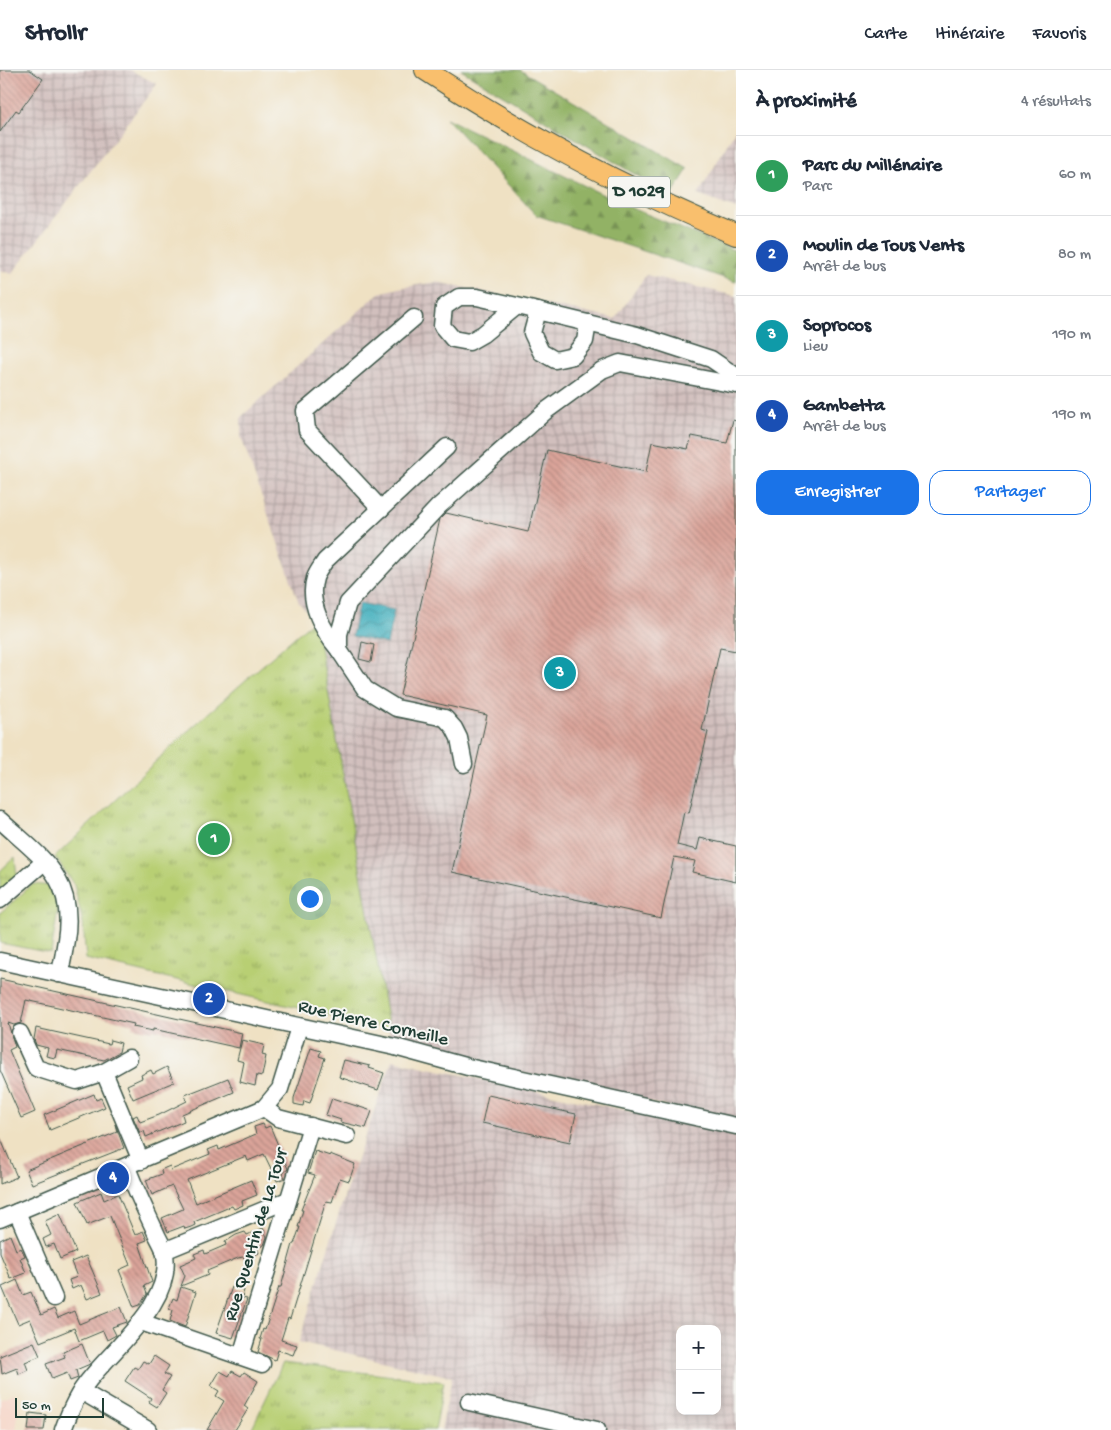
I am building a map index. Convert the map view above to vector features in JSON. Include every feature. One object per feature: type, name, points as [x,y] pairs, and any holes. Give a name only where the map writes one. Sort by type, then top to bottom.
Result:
[{"type":"main road","name":"D 1029","points":[[425,70],[464,96],[593,169],[663,204],[736,235]]},
{"type":"street","points":[[517,306],[638,335],[711,359],[736,376]]},
{"type":"street","points":[[538,311],[532,333],[541,352],[555,360],[573,356],[585,341],[588,323]]},
{"type":"street","points":[[381,509],[307,430],[305,411],[414,318]]},
{"type":"street","points":[[339,650],[343,617],[348,603],[359,590],[438,507],[547,410],[602,370],[620,363],[736,385]]},
{"type":"street","points":[[447,447],[325,561],[315,578],[314,599],[323,630],[365,688],[396,708],[445,718],[454,728],[459,738],[464,764]]},
{"type":"street","points":[[0,820],[60,880],[68,906],[67,932],[59,974]]},
{"type":"street","points":[[0,900],[44,862]]},
{"type":"street","name":"Rue Pierre Corneille","points":[[0,961],[736,1126]]},
{"type":"street","points":[[0,1219],[264,1108],[280,1089],[299,1027]]},
{"type":"street","points":[[20,1033],[36,1068],[77,1082],[104,1072],[129,1058]]},
{"type":"street","points":[[63,1430],[82,1391],[141,1322],[155,1301],[162,1285],[164,1250],[104,1072]]},
{"type":"street","points":[[264,1108],[278,1118],[347,1136]]},
{"type":"street","name":"Rue Quentin de La Tour","points":[[241,1356],[311,1126]]},
{"type":"street","points":[[164,1250],[288,1200]]},
{"type":"street","points":[[17,1212],[54,1298]]},
{"type":"street","points":[[141,1322],[262,1364]]},
{"type":"street","points":[[82,1391],[148,1430]]},
{"type":"street","points":[[469,1402],[598,1430]]},
{"type":"shaded area","points":[[0,70],[130,70],[157,84],[12,274],[0,270]]},
{"type":"shaded area","points":[[736,129],[736,209],[698,195]]},
{"type":"shaded area","points":[[646,275],[736,296],[736,1122],[391,1044],[315,619],[299,603],[241,437],[241,417],[379,293],[437,282],[615,319]]},
{"type":"shaded area","points":[[392,1060],[736,1134],[736,1430],[441,1430],[452,1377],[299,1342],[346,1191]]},
{"type":"shaded area","points":[[14,1393],[19,1408],[16,1430],[0,1430],[0,1399]]},
{"type":"green space","points":[[461,70],[520,70],[688,169],[671,196]]},
{"type":"green space","points":[[446,118],[622,204],[736,251],[736,282],[536,215]]},
{"type":"green space","points":[[315,619],[389,1029],[86,959],[83,923],[74,885],[55,857],[188,731]]},
{"type":"green space","points":[[15,857],[17,879],[0,894],[0,871]]},
{"type":"green space","points":[[33,884],[52,886],[58,909],[51,953],[0,943],[0,913]]},
{"type":"green space","points":[[283,1363],[444,1382],[435,1430],[251,1430]]},
{"type":"water","points":[[359,603],[394,610],[387,644],[352,636]]},
{"type":"building","points":[[0,70],[30,70],[43,79],[19,112],[16,110],[0,132]]},
{"type":"building","points":[[733,420],[736,421],[736,651],[720,648],[702,730],[708,732],[689,813],[684,812],[677,845],[697,850],[700,838],[736,846],[736,882],[692,872],[695,861],[674,857],[661,918],[452,872],[487,715],[400,695],[440,519],[446,513],[528,532],[547,450],[646,472],[652,442],[688,449],[692,436],[727,443]]},
{"type":"building","points":[[362,642],[374,645],[371,662],[359,659]]},
{"type":"building","points":[[0,979],[242,1033],[239,1048],[153,1029],[153,1031],[133,1027],[134,1024],[26,1000],[21,1023],[14,1025],[8,1023],[15,1047],[9,1050],[35,1112],[21,1118],[0,1070]]},
{"type":"building","points":[[36,1028],[109,1044],[110,1040],[121,1043],[119,1052],[104,1060],[57,1050],[55,1058],[46,1056],[48,1048],[36,1045],[34,1039]]},
{"type":"building","points":[[242,1040],[264,1045],[262,1055],[266,1056],[262,1076],[257,1075],[255,1086],[240,1082],[244,1062],[237,1060]]},
{"type":"building","points":[[311,1048],[321,1051],[319,1056],[325,1058],[310,1103],[304,1101],[303,1106],[294,1104],[294,1098]]},
{"type":"building","points":[[344,1060],[370,1066],[369,1068],[384,1073],[378,1090],[339,1077]]},
{"type":"building","points":[[167,1067],[174,1082],[133,1099],[127,1085],[142,1078],[141,1075],[151,1070],[153,1074]]},
{"type":"building","points":[[228,1078],[234,1092],[182,1114],[184,1121],[146,1137],[144,1131],[140,1133],[133,1117],[137,1115],[140,1122],[159,1115],[187,1101],[185,1095]]},
{"type":"building","points":[[94,1094],[96,1100],[101,1098],[105,1107],[50,1130],[44,1115]]},
{"type":"building","points":[[488,1095],[576,1114],[570,1142],[482,1123]]},
{"type":"building","points":[[332,1098],[372,1111],[366,1128],[340,1122],[341,1120],[326,1115]]},
{"type":"building","points":[[115,1124],[124,1148],[32,1184],[26,1170],[117,1132]]},
{"type":"building","points":[[263,1124],[265,1128],[270,1126],[288,1169],[283,1173],[285,1178],[277,1181],[264,1154],[248,1161],[246,1156],[187,1180],[196,1203],[251,1180],[257,1195],[242,1201],[243,1205],[234,1209],[232,1206],[194,1222],[195,1225],[191,1227],[185,1229],[184,1226],[168,1232],[162,1218],[183,1209],[172,1186],[152,1195],[146,1180],[162,1174],[161,1170],[165,1168],[170,1166],[171,1170],[210,1154],[208,1150],[218,1146],[219,1150],[256,1134],[254,1127]]},
{"type":"building","points":[[0,1137],[17,1177],[0,1184]]},
{"type":"building","points":[[315,1151],[330,1156],[330,1154],[355,1164],[349,1181],[340,1178],[332,1202],[326,1201],[290,1319],[288,1318],[281,1340],[297,1345],[293,1355],[278,1350],[275,1360],[258,1352],[262,1339],[260,1339],[263,1329],[265,1330],[279,1287],[281,1287],[293,1244],[300,1227],[298,1227],[303,1210],[301,1210],[315,1175],[308,1173]]},
{"type":"building","points":[[101,1192],[104,1200],[118,1194],[135,1235],[143,1231],[147,1240],[139,1243],[152,1282],[144,1286],[147,1294],[140,1305],[134,1307],[119,1270],[130,1265],[110,1216],[87,1225],[77,1202]]},
{"type":"building","points":[[60,1214],[76,1252],[60,1259],[54,1244],[46,1247],[43,1239],[51,1235],[45,1221]]},
{"type":"building","points":[[263,1228],[267,1237],[264,1245],[257,1248],[259,1253],[245,1259],[243,1257],[238,1258],[207,1271],[208,1275],[181,1286],[185,1276],[180,1265],[196,1258],[194,1254],[204,1250],[205,1254],[226,1245],[225,1242],[236,1235],[245,1232],[247,1235]]},
{"type":"building","points":[[10,1235],[16,1250],[21,1248],[25,1256],[20,1258],[26,1273],[11,1279],[0,1253],[0,1240]]},
{"type":"building","points":[[86,1256],[102,1293],[87,1299],[81,1285],[72,1289],[69,1280],[77,1277],[71,1262]]},
{"type":"building","points":[[17,1280],[23,1295],[31,1292],[41,1315],[54,1309],[58,1318],[74,1311],[79,1324],[121,1307],[127,1322],[112,1327],[116,1335],[107,1340],[103,1331],[79,1341],[74,1328],[40,1342],[30,1319],[18,1324],[2,1287]]},
{"type":"building","points":[[181,1287],[196,1292],[185,1327],[170,1321],[173,1310],[169,1308],[173,1298],[177,1300]]},
{"type":"building","points":[[232,1287],[244,1290],[242,1298],[247,1299],[233,1338],[216,1333]]},
{"type":"building","points":[[34,1342],[40,1356],[25,1362],[28,1370],[19,1374],[17,1368],[2,1374],[0,1356]]},
{"type":"building","points":[[82,1344],[90,1364],[76,1370],[78,1378],[70,1381],[67,1373],[52,1379],[46,1364],[65,1357],[63,1352]]},
{"type":"building","points":[[154,1356],[169,1366],[164,1374],[170,1377],[162,1390],[166,1393],[157,1407],[149,1402],[151,1398],[125,1381],[134,1367],[138,1369],[143,1361],[149,1364]]},
{"type":"building","points":[[220,1371],[229,1376],[232,1371],[241,1376],[244,1372],[258,1381],[244,1406],[248,1409],[235,1430],[207,1430],[224,1401],[216,1396],[219,1391],[211,1386]]},
{"type":"building","points":[[30,1413],[46,1415],[44,1430],[28,1430]]},
{"type":"place","name":"Soprocos","points":[[560,673]]},
{"type":"place","name":"Parc du Millénaire","points":[[214,839]]},
{"type":"place","name":"Moulin de Tous Vents","points":[[209,999]]},
{"type":"place","name":"Gambetta","points":[[113,1178]]}]
